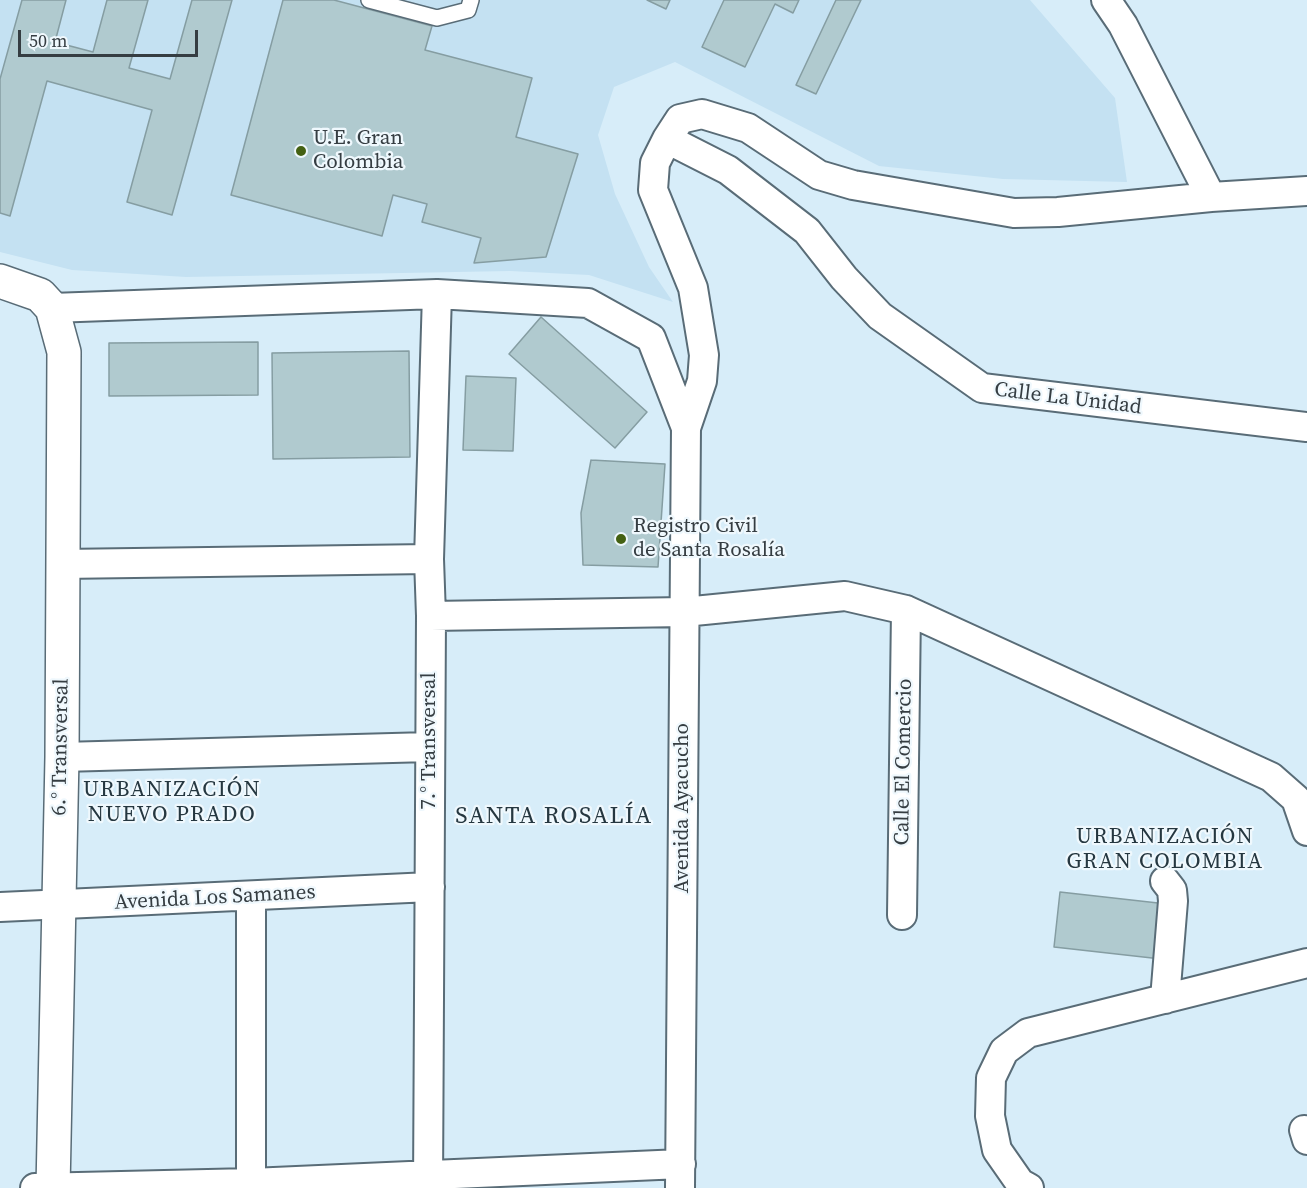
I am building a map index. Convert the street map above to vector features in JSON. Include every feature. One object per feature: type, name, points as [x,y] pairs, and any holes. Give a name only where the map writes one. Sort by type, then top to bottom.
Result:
[{"type":"street","points":[[1106,0],[1124,25],[1211,197]]},
{"type":"street","points":[[686,428],[702,381],[704,355],[693,288],[653,190],[656,164],[667,139],[680,119],[702,114],[748,128],[819,175],[853,185],[1014,213],[1058,212],[1211,197],[1307,192]]},
{"type":"street","name":"Calle La Unidad","points":[[667,139],[728,170],[807,231],[843,278],[880,316],[982,388],[1307,427]]},
{"type":"street","points":[[0,281],[40,295],[52,308],[437,294],[588,303],[651,338],[686,428]]},
{"type":"street","name":"7.° Transversal","points":[[428,1182],[431,616],[429,559],[437,294]]},
{"type":"street","name":"6.° Transversal","points":[[47,1188],[62,757],[61,564],[64,352],[52,308]]},
{"type":"street","name":"Avenida Ayacucho","points":[[681,1176],[686,428]]},
{"type":"street","points":[[61,564],[429,559]]},
{"type":"street","points":[[431,616],[684,612],[845,596],[906,610],[1270,777],[1296,799],[1307,831]]},
{"type":"street","name":"Calle El Comercio","points":[[902,915],[906,610]]},
{"type":"street","points":[[62,757],[429,747]]},
{"type":"street","points":[[1165,881],[1172,890],[1173,901],[1165,999]]},
{"type":"street","name":"Avenida Los Samanes","points":[[0,907],[430,887]]},
{"type":"street","points":[[251,897],[251,1183]]},
{"type":"street","points":[[1029,1188],[1020,1183],[997,1150],[990,1116],[991,1078],[1004,1051],[1028,1034],[1307,963]]},
{"type":"street","points":[[47,1188],[681,1176]]},
{"type":"lane","points":[[369,0],[437,18],[468,10],[471,0]]},
{"type":"shaded area","name":"U.E. Gran Colombia","points":[[0,0],[1030,0],[1115,98],[1127,182],[1003,179],[879,166],[675,62],[614,87],[598,135],[615,194],[649,267],[673,302],[589,275],[510,271],[186,277],[72,270],[0,252]]},
{"type":"building","points":[[22,0],[66,0],[55,42],[93,52],[107,0],[148,0],[129,68],[170,79],[192,0],[232,0],[172,215],[127,202],[152,110],[47,81],[10,216],[0,213],[0,79]]},
{"type":"building","points":[[283,0],[334,0],[432,26],[425,50],[532,78],[516,137],[578,154],[546,257],[474,263],[481,238],[422,222],[427,204],[393,195],[382,236],[231,195]]},
{"type":"building","points":[[647,0],[670,0],[666,9]]},
{"type":"building","points":[[724,0],[799,0],[793,13],[775,4],[745,67],[702,47]]},
{"type":"building","points":[[836,0],[861,0],[816,94],[796,85]]},
{"type":"building","points":[[541,317],[647,412],[615,448],[509,354]]},
{"type":"building","points":[[258,342],[258,395],[109,396],[109,343]]},
{"type":"building","points":[[409,351],[410,457],[273,459],[272,353]]},
{"type":"building","points":[[466,376],[516,378],[513,451],[463,450]]},
{"type":"building","name":"Registro Civil de Santa Rosalía","points":[[591,460],[665,464],[658,567],[583,565],[581,513]]},
{"type":"building","points":[[1060,892],[1167,904],[1161,959],[1054,947]]},
{"type":"place","name":"U.E. Gran Colombia","points":[[301,151]]},
{"type":"place","name":"Registro Civil de Santa Rosalía","points":[[621,539]]},
{"type":"district","name":"URBANIZACIÓN NUEVO PRADO","points":[[172,802]]},
{"type":"district","name":"SANTA ROSALÍA","points":[[554,817]]},
{"type":"district","name":"URBANIZACIÓN GRAN COLOMBIA","points":[[1165,850]]}]
